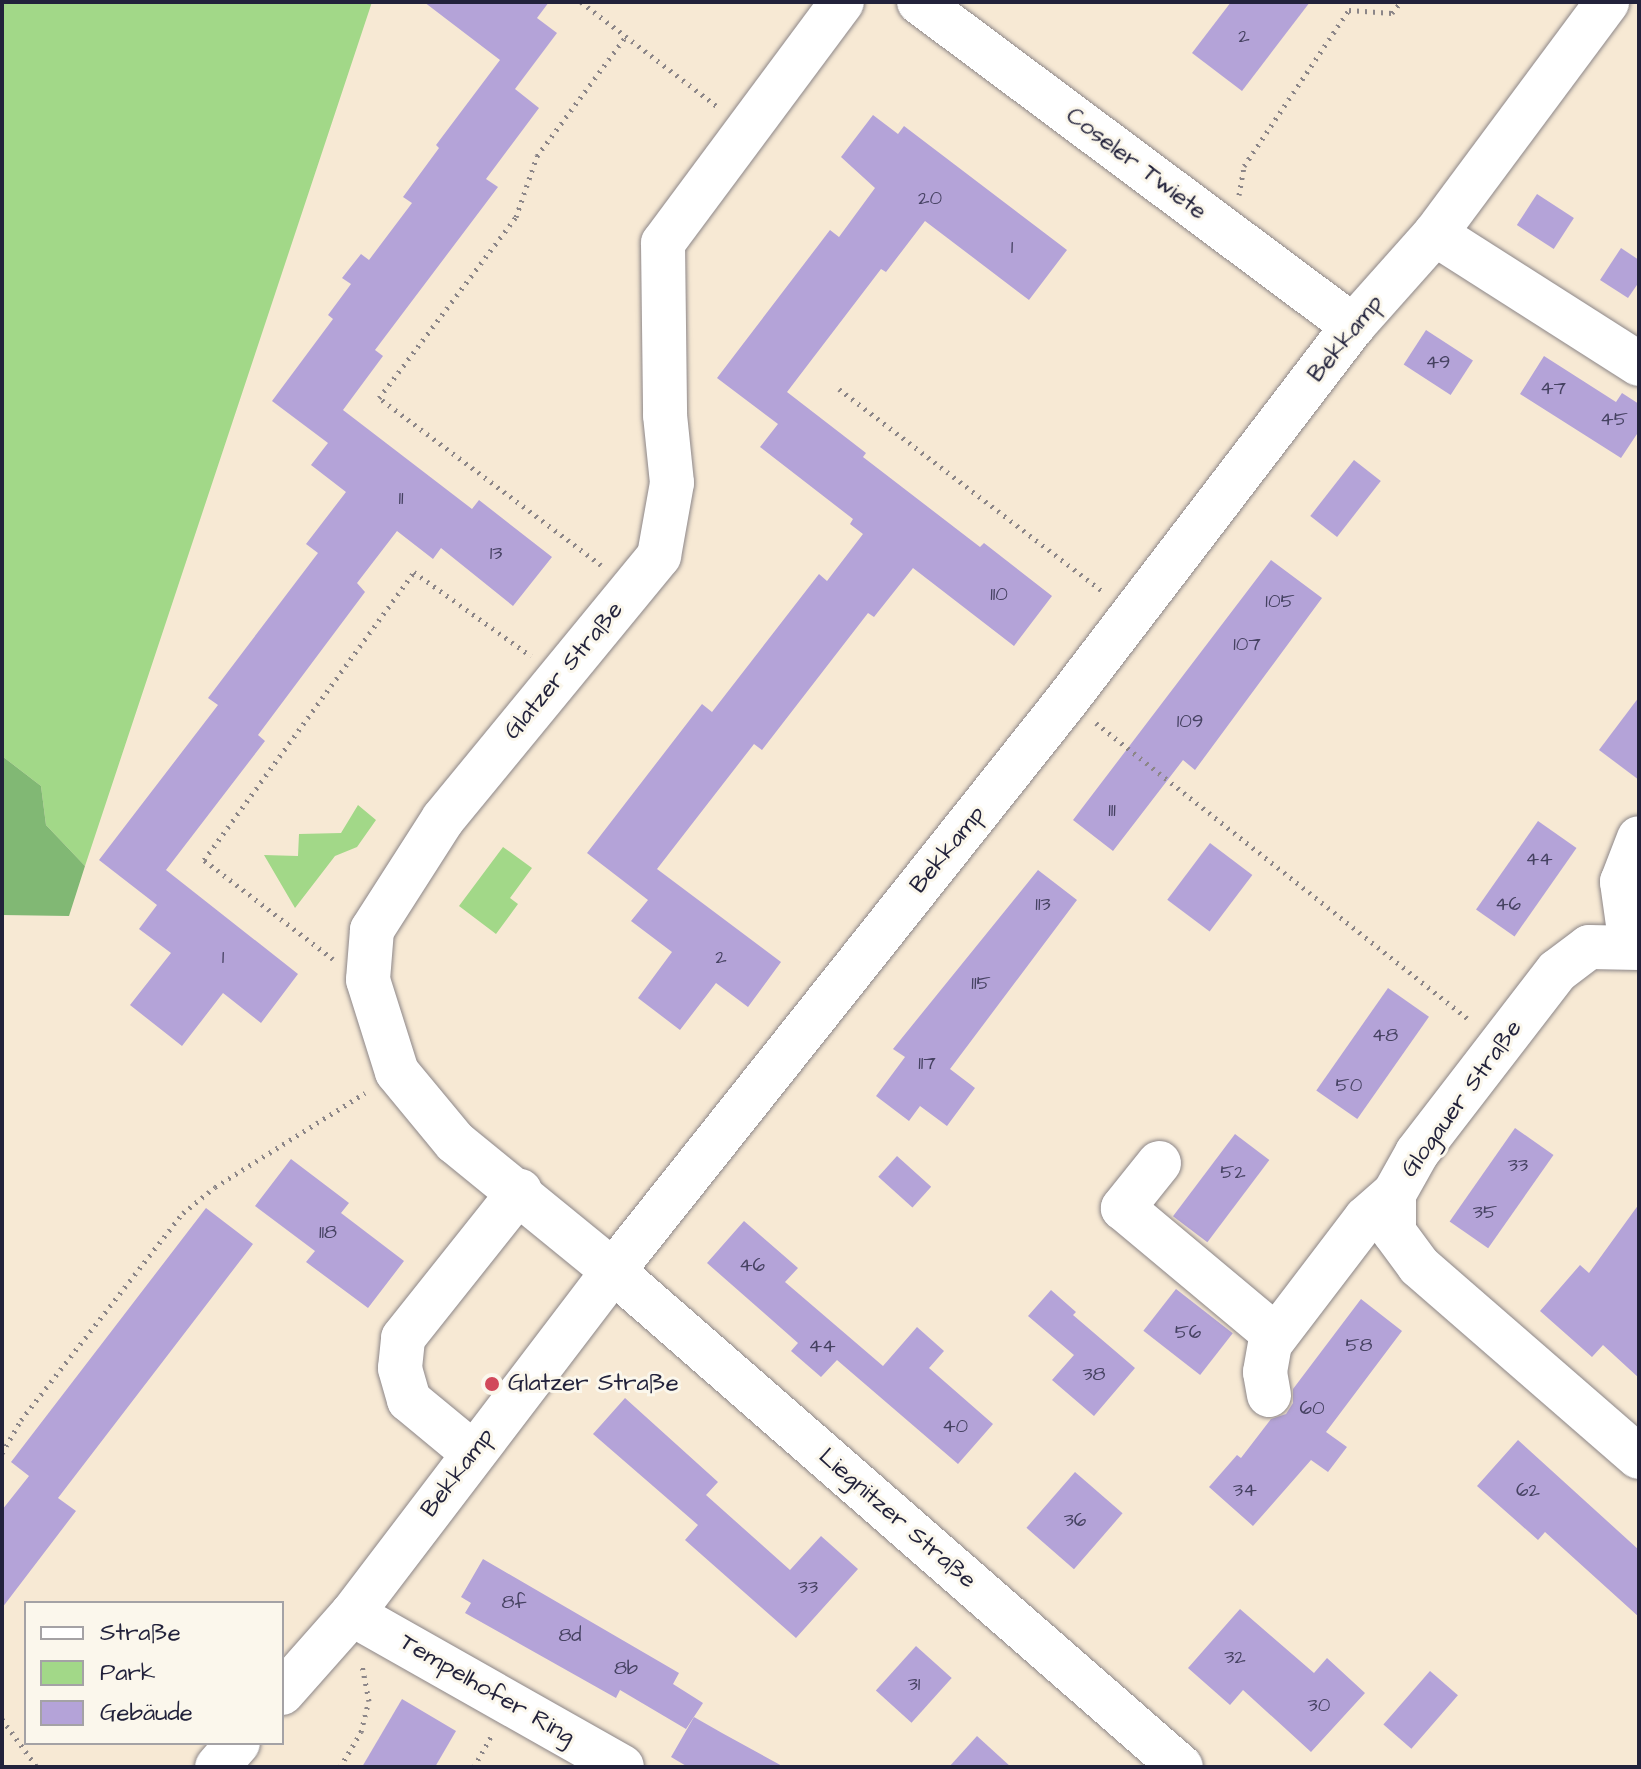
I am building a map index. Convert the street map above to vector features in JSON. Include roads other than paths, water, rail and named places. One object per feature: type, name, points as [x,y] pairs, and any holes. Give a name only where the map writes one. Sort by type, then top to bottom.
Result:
[{"type":"street","name":"Glatzer Straße","points":[[613,1271],[520,1191],[455,1142],[397,1072],[368,980],[372,930],[443,819],[659,556],[672,483],[665,415],[663,243],[842,2]]},
{"type":"street","name":"Coseler Twiete","points":[[919,2],[1353,326]]},
{"type":"street","name":"Bekkamp","points":[[284,1691],[352,1614],[613,1271],[1067,700],[1353,326],[1435,234],[1607,2]]},
{"type":"street","points":[[1435,234],[1639,364]]},
{"type":"street","points":[[1635,947],[1622,882],[1639,838]]},
{"type":"street","name":"Glogauer Straße","points":[[1635,947],[1589,947],[1557,971],[1417,1153],[1394,1194],[1394,1232],[1419,1266],[1639,1457]]},
{"type":"street","points":[[1159,1163],[1123,1208],[1276,1336]]},
{"type":"street","points":[[473,1453],[409,1400],[400,1368],[403,1338],[520,1191]]},
{"type":"street","points":[[1269,1395],[1266,1354],[1276,1336],[1366,1218],[1394,1194]]},
{"type":"street","name":"Liegnitzer Straße","points":[[613,1271],[1181,1767]]},
{"type":"street","name":"Tempelhofer Ring","points":[[352,1614],[622,1767]]},
{"type":"street","points":[[217,1767],[236,1745]]},
{"type":"place","name":"Glatzer Straße","points":[[492,1384]]}]
